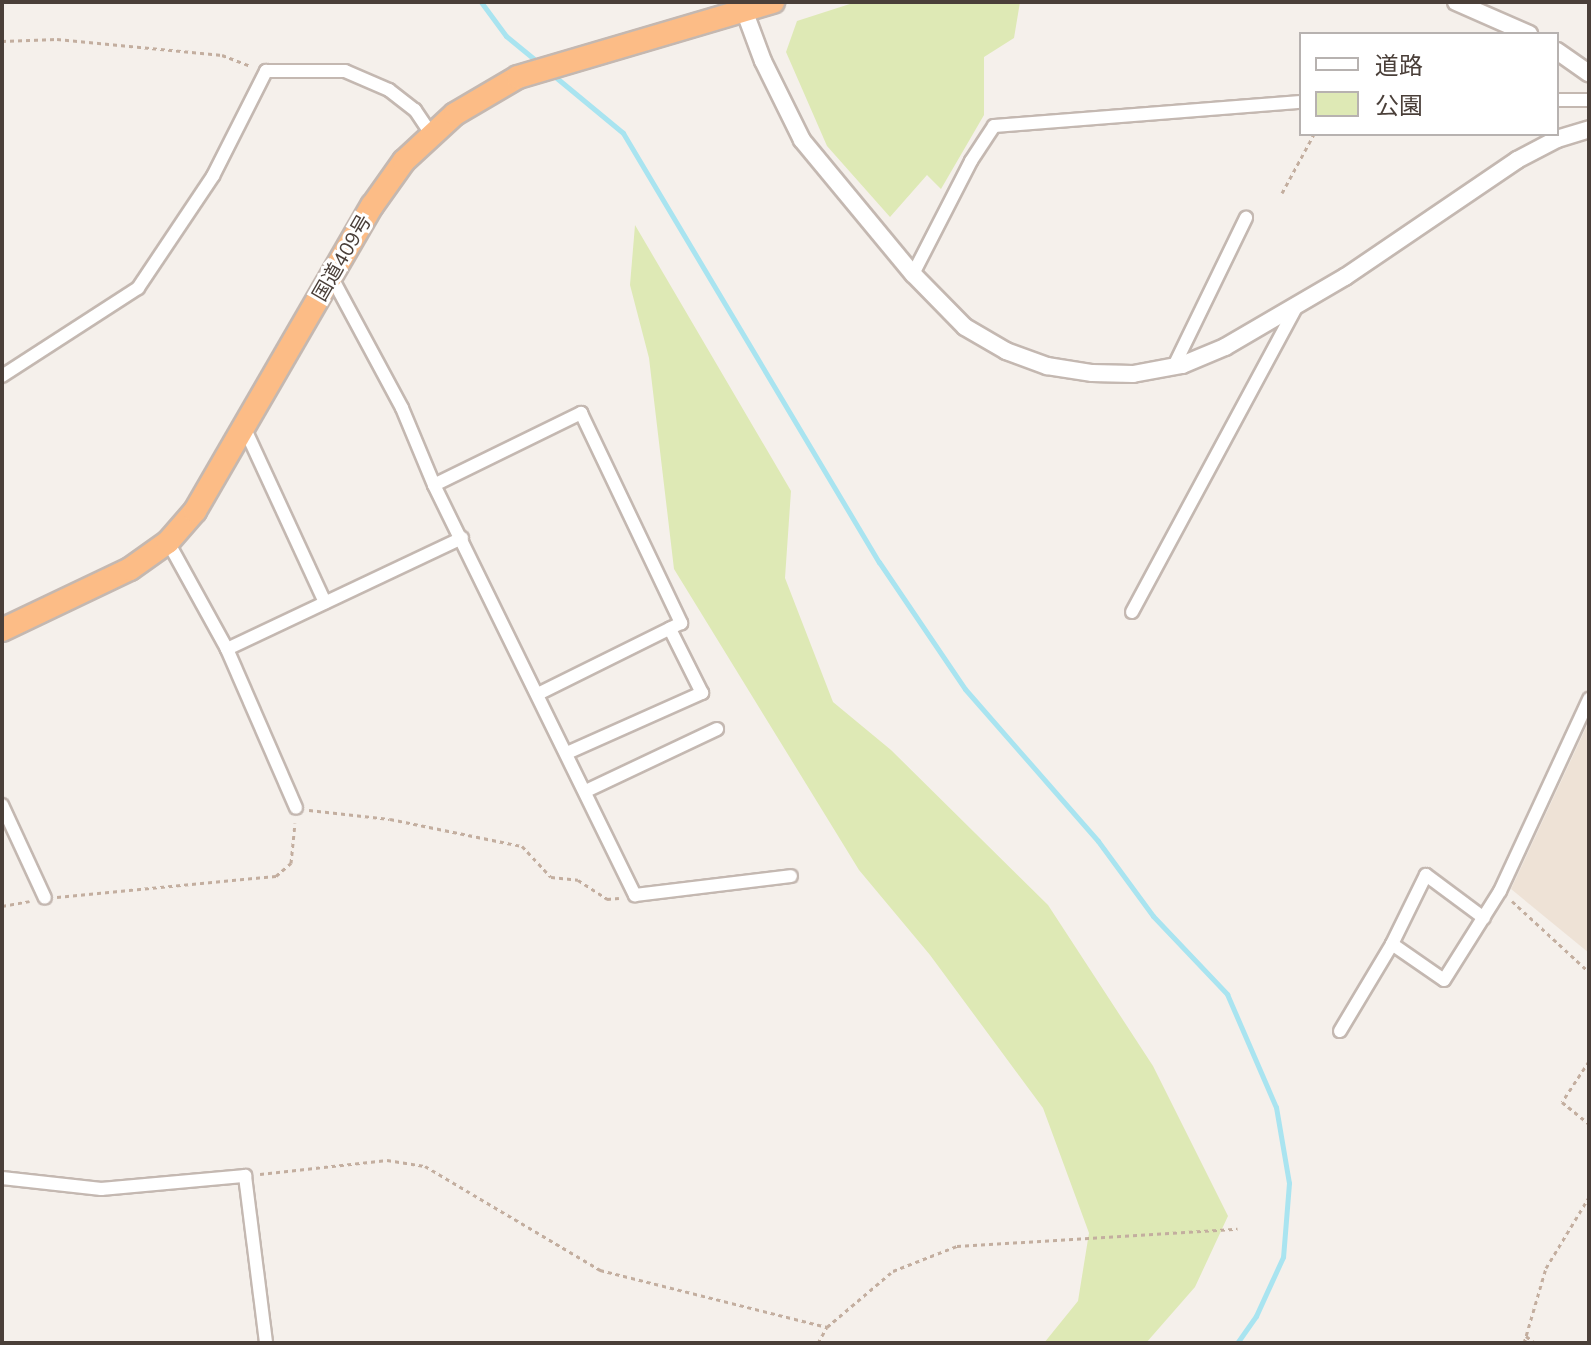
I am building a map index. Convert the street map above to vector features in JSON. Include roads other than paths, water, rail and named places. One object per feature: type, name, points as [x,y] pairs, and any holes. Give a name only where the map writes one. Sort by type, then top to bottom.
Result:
[{"type":"highway","name":"国道409号","points":[[2,630],[130,569],[168,542],[195,511],[372,206],[404,161],[455,114],[518,77],[773,2]]},
{"type":"street","points":[[1456,2],[1524,32]]},
{"type":"street","points":[[744,10],[763,61],[802,140],[913,274],[965,327],[1006,351],[1047,366],[1133,374],[1174,366],[1225,347],[1298,304],[1517,160],[1557,139],[1589,129]]},
{"type":"street","points":[[1559,52],[1589,73]]},
{"type":"street","points":[[2,376],[138,288],[213,176],[266,71],[345,71],[389,90],[415,110],[431,134]]},
{"type":"street","points":[[1559,100],[1589,100]]},
{"type":"street","points":[[913,274],[971,161],[994,126],[1299,102]]},
{"type":"street","points":[[1174,366],[1246,218]]},
{"type":"street","points":[[331,276],[402,408],[434,485],[635,895],[791,876]]},
{"type":"street","points":[[1132,612],[1298,304]]},
{"type":"street","points":[[434,485],[581,413],[681,623],[538,694]]},
{"type":"street","points":[[244,427],[325,602]]},
{"type":"street","points":[[227,649],[462,538]]},
{"type":"street","points":[[168,542],[227,649],[296,808]]},
{"type":"street","points":[[567,753],[702,693],[670,629]]},
{"type":"street","points":[[1392,944],[1444,980],[1500,891],[1589,699]]},
{"type":"street","points":[[586,791],[717,729]]},
{"type":"street","points":[[2,805],[45,898]]},
{"type":"street","points":[[1340,1031],[1392,944],[1426,875],[1484,918]]},
{"type":"street","points":[[2,1178],[101,1189],[245,1176],[266,1343]]},
{"type":"waterway","points":[[481,2],[506,36],[539,63]]},
{"type":"waterway","points":[[553,75],[623,133],[879,562],[965,689],[1098,841],[1153,916],[1227,994],[1276,1107],[1289,1183],[1283,1257],[1256,1316],[1237,1343]]}]
